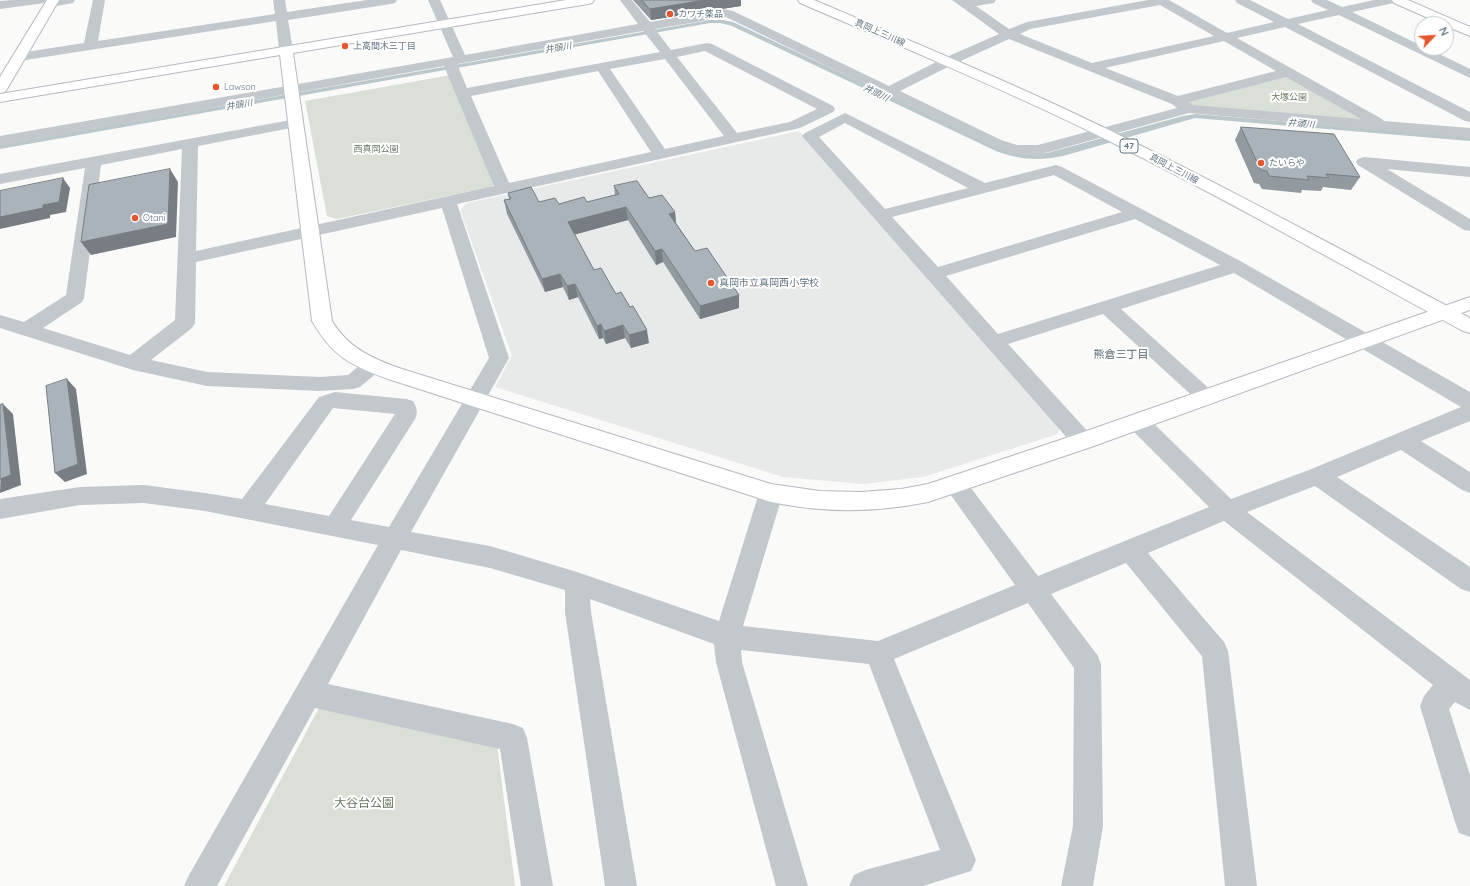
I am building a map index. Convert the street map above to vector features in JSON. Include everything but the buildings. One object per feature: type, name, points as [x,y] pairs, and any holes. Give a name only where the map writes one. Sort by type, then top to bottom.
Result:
[{"type":"street","points":[[0,5],[69,0]]},
{"type":"street","points":[[90,47],[99,0]]},
{"type":"street","points":[[279,0],[322,321],[328,333],[346,352],[372,366],[475,400],[771,492],[820,500],[861,501],[901,498],[928,493],[956,485],[1207,398],[1364,340],[1461,309]]},
{"type":"street","points":[[19,57],[390,0]]},
{"type":"street","points":[[434,0],[444,24],[455,61],[462,93],[504,190]]},
{"type":"street","points":[[0,98],[588,0]]},
{"type":"street","points":[[626,0],[734,139]]},
{"type":"street","name":"真岡上三川線","points":[[804,0],[952,60]]},
{"type":"street","name":"真岡上三川線","points":[[823,0],[1110,131],[1230,198],[1461,309],[1470,326]]},
{"type":"street","points":[[962,2],[990,0]]},
{"type":"street","points":[[1241,0],[1470,118]]},
{"type":"street","points":[[1317,0],[1470,74]]},
{"type":"street","points":[[1091,67],[1390,0]]},
{"type":"street","points":[[1398,0],[1470,32]]},
{"type":"street","points":[[0,89],[49,1]]},
{"type":"street","points":[[889,91],[1027,26],[1161,1],[1383,125]]},
{"type":"street","points":[[962,2],[1008,34],[1183,105],[1470,133]]},
{"type":"street","points":[[0,141],[723,13],[728,14],[983,137],[1015,150],[1038,150],[1110,131],[1183,105],[1288,72]]},
{"type":"street","points":[[186,259],[310,233],[795,125],[828,109],[707,47],[462,93]]},
{"type":"street","points":[[602,67],[661,155]]},
{"type":"street","points":[[983,189],[845,118],[810,136],[1084,441]]},
{"type":"street","points":[[0,179],[296,123]]},
{"type":"street","points":[[134,363],[185,323],[190,143]]},
{"type":"street","points":[[27,329],[75,298],[94,161]]},
{"type":"street","points":[[1470,172],[1364,162],[1470,226]]},
{"type":"street","points":[[881,215],[1056,170],[1236,266],[1470,402]]},
{"type":"street","points":[[200,886],[395,538],[499,358],[448,202]]},
{"type":"street","points":[[934,274],[1136,213]]},
{"type":"street","points":[[994,342],[1236,266]]},
{"type":"street","points":[[1106,306],[1207,398]]},
{"type":"street","points":[[0,321],[134,363],[207,379],[320,384],[353,382],[372,366]]},
{"type":"street","points":[[247,510],[326,402],[335,400],[406,407],[408,413],[335,526]]},
{"type":"street","points":[[0,509],[80,496],[144,494],[205,502],[490,557],[576,583],[727,636],[878,653],[1227,510],[1317,476],[1470,412]]},
{"type":"street","points":[[1138,422],[1227,510],[1461,690],[1434,706],[1470,822]]},
{"type":"street","points":[[1402,440],[1470,484]]},
{"type":"street","points":[[1317,476],[1470,581]]},
{"type":"street","points":[[956,485],[1088,665],[1088,826],[1077,886]]},
{"type":"street","points":[[771,492],[727,636],[729,662],[792,886]]},
{"type":"street","points":[[1130,550],[1215,651],[1241,886]]},
{"type":"street","points":[[576,583],[578,612],[621,886]]},
{"type":"street","points":[[865,886],[960,860],[878,653]]},
{"type":"street","points":[[308,693],[513,738],[537,886]]},
{"type":"shaded area","name":"真岡市立真岡西小学校","points":[[799,131],[1060,422],[1058,434],[923,477],[863,484],[783,477],[495,387],[512,356],[460,210],[467,203]]},
{"type":"green space","name":"西真岡公園","points":[[451,75],[496,183],[490,187],[337,219],[327,216],[305,101]]},
{"type":"green space","name":"大塚公園","points":[[1285,77],[1295,79],[1361,117],[1356,121],[1188,105],[1191,100]]},
{"type":"green space","name":"大谷台公園","points":[[319,708],[497,745],[515,886],[224,886]]},
{"type":"water","name":"井頭川","points":[[716,19],[733,22],[1000,148],[1038,154],[1047,153],[1183,116],[1196,114],[1470,137],[1470,141],[1195,118],[1063,156],[1045,159],[1021,158],[996,151],[732,26],[720,23],[710,23],[0,149],[0,145]]},
{"type":"place","name":"カワチ薬品","points":[[670,14]]},
{"type":"place","name":"上高間木三丁目","points":[[345,46]]},
{"type":"place","name":"Lawson","points":[[216,87]]},
{"type":"place","name":"たいらや","points":[[1261,163]]},
{"type":"place","name":"Otani","points":[[135,218]]},
{"type":"place","name":"真岡市立真岡西小学校","points":[[711,283]]},
{"type":"district","name":"熊倉三丁目","points":[[1121,355]]}]
